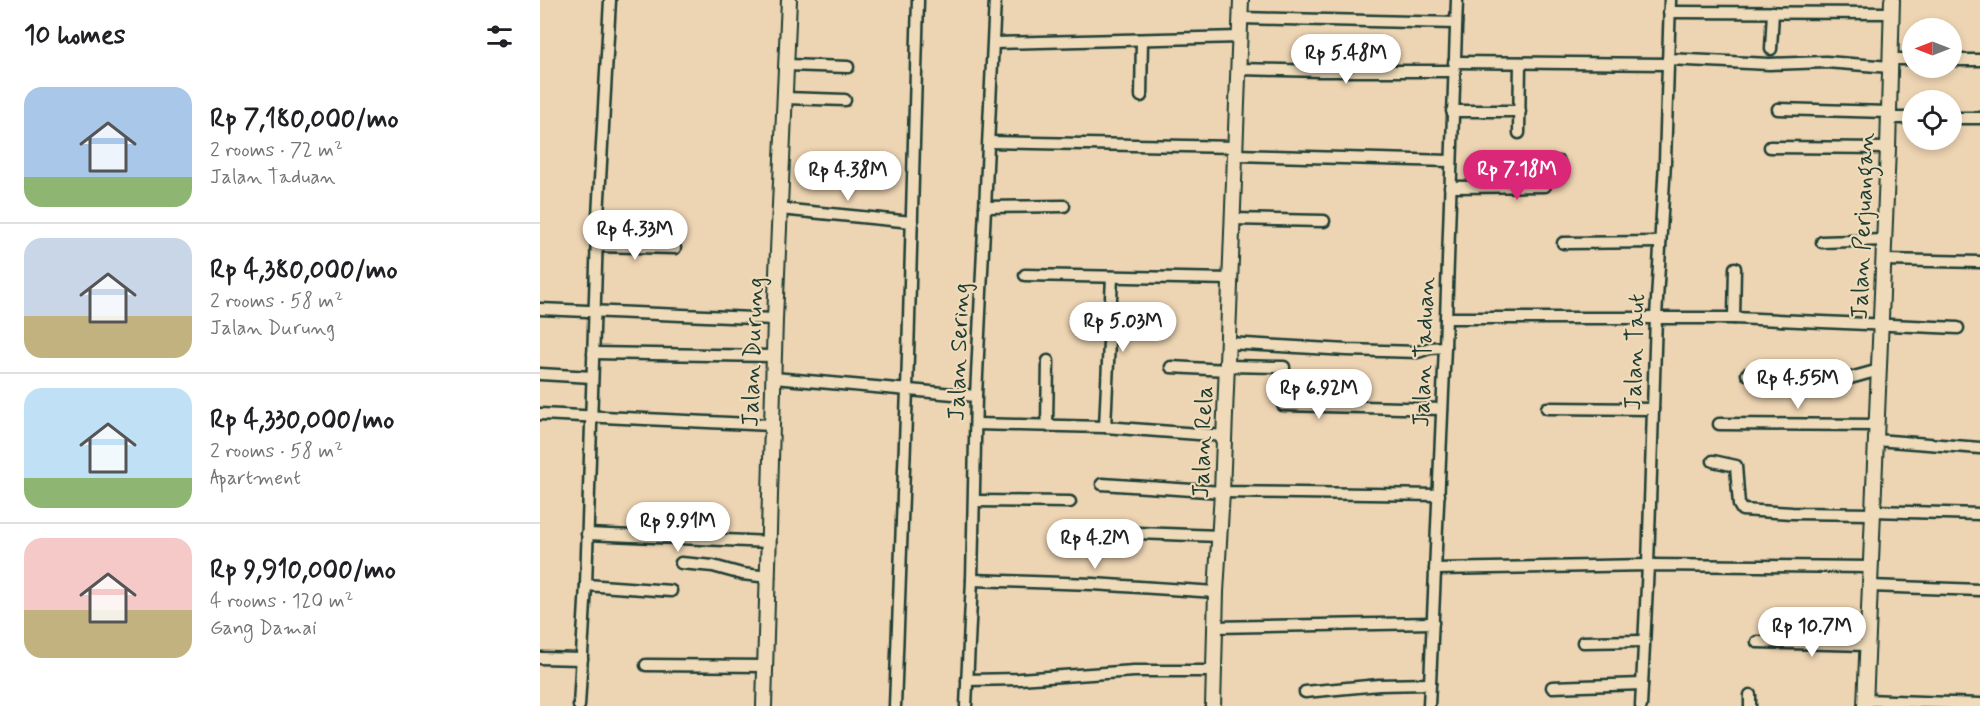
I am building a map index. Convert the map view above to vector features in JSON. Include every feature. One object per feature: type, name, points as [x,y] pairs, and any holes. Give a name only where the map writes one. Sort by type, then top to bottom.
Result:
[{"type":"street","points":[[579,706],[586,585],[594,313],[609,0]]},
{"type":"street","name":"Jalan Durung","points":[[764,706],[775,319],[789,0]]},
{"type":"street","points":[[895,706],[918,0]]},
{"type":"street","name":"Jalan Sering","points":[[966,706],[975,501],[976,396],[995,0]]},
{"type":"street","name":"Jalan Rela","points":[[1213,706],[1242,0]]},
{"type":"street","name":"Jalan Taduan","points":[[1429,706],[1457,0]]},
{"type":"street","name":"Jalan Taut","points":[[1641,706],[1670,0]]},
{"type":"street","points":[[1669,12],[1773,12],[1892,7]]},
{"type":"street","name":"Jalan Perjuangan","points":[[1865,703],[1884,260],[1892,7]]},
{"type":"street","points":[[1771,49],[1773,12]]},
{"type":"street","points":[[1241,18],[1456,23]]},
{"type":"street","points":[[993,43],[1240,37]]},
{"type":"street","points":[[1141,96],[1142,40]]},
{"type":"street","points":[[1962,60],[1980,60]]},
{"type":"street","points":[[1239,69],[1321,71],[1520,63],[1769,64],[1890,63],[1902,61]]},
{"type":"street","points":[[1520,63],[1520,132]]},
{"type":"street","points":[[786,65],[848,67]]},
{"type":"street","points":[[785,98],[845,100]]},
{"type":"street","points":[[1778,109],[1902,117]]},
{"type":"street","points":[[1452,111],[1520,111]]},
{"type":"street","points":[[1962,118],[1980,118]]},
{"type":"street","points":[[989,142],[1450,161]]},
{"type":"street","points":[[1770,147],[1888,148]]},
{"type":"street","points":[[1450,187],[1545,186],[1547,167],[1551,163],[1559,162]]},
{"type":"street","points":[[985,207],[1064,206]]},
{"type":"street","points":[[780,209],[912,222]]},
{"type":"street","points":[[1233,219],[1324,221]]},
{"type":"street","points":[[1822,242],[1884,240]]},
{"type":"street","points":[[1563,243],[1660,242]]},
{"type":"street","points":[[597,246],[675,248]]},
{"type":"street","points":[[1884,260],[1980,262]]},
{"type":"street","points":[[1734,318],[1736,268]]},
{"type":"street","points":[[1025,274],[1231,279]]},
{"type":"street","points":[[1105,427],[1112,277]]},
{"type":"street","points":[[540,309],[775,319]]},
{"type":"street","points":[[1446,318],[1734,318],[1958,328]]},
{"type":"street","points":[[1228,344],[1418,352],[1445,347]]},
{"type":"street","points":[[593,353],[774,356]]},
{"type":"street","points":[[1047,425],[1048,361]]},
{"type":"street","points":[[1171,368],[1284,368],[1282,405],[1442,409]]},
{"type":"street","points":[[1747,374],[1803,375],[1843,380],[1879,370]]},
{"type":"street","points":[[540,374],[592,377]]},
{"type":"street","points":[[774,378],[976,396]]},
{"type":"street","points":[[1547,408],[1653,409]]},
{"type":"street","points":[[540,414],[772,425]]},
{"type":"street","points":[[976,424],[1105,427],[1225,436]]},
{"type":"street","points":[[1719,424],[1877,425]]},
{"type":"street","points":[[1876,440],[1980,448]]},
{"type":"street","points":[[1713,461],[1736,466],[1739,505],[1742,510],[1792,513],[1980,514]]},
{"type":"street","points":[[1102,484],[1222,492],[1439,495]]},
{"type":"street","points":[[975,501],[1070,502]]},
{"type":"street","points":[[1109,532],[1220,536]]},
{"type":"street","points":[[587,534],[770,542]]},
{"type":"street","points":[[681,563],[713,566],[742,574],[769,577]]},
{"type":"street","points":[[1435,569],[1648,565],[1871,567]]},
{"type":"street","points":[[972,580],[1093,584],[1216,592]]},
{"type":"street","points":[[586,585],[670,591]]},
{"type":"street","points":[[1870,586],[1980,590]]},
{"type":"street","points":[[1215,627],[1433,623]]},
{"type":"street","points":[[1583,642],[1643,641]]},
{"type":"street","points":[[1757,642],[1867,645]]},
{"type":"street","points":[[540,658],[582,659]]},
{"type":"street","points":[[646,665],[766,666]]},
{"type":"street","points":[[967,680],[1134,672],[1214,671]]},
{"type":"street","points":[[1305,692],[1379,685],[1430,684]]},
{"type":"street","points":[[1552,687],[1642,684]]},
{"type":"street","points":[[1865,703],[1980,704]]}]
